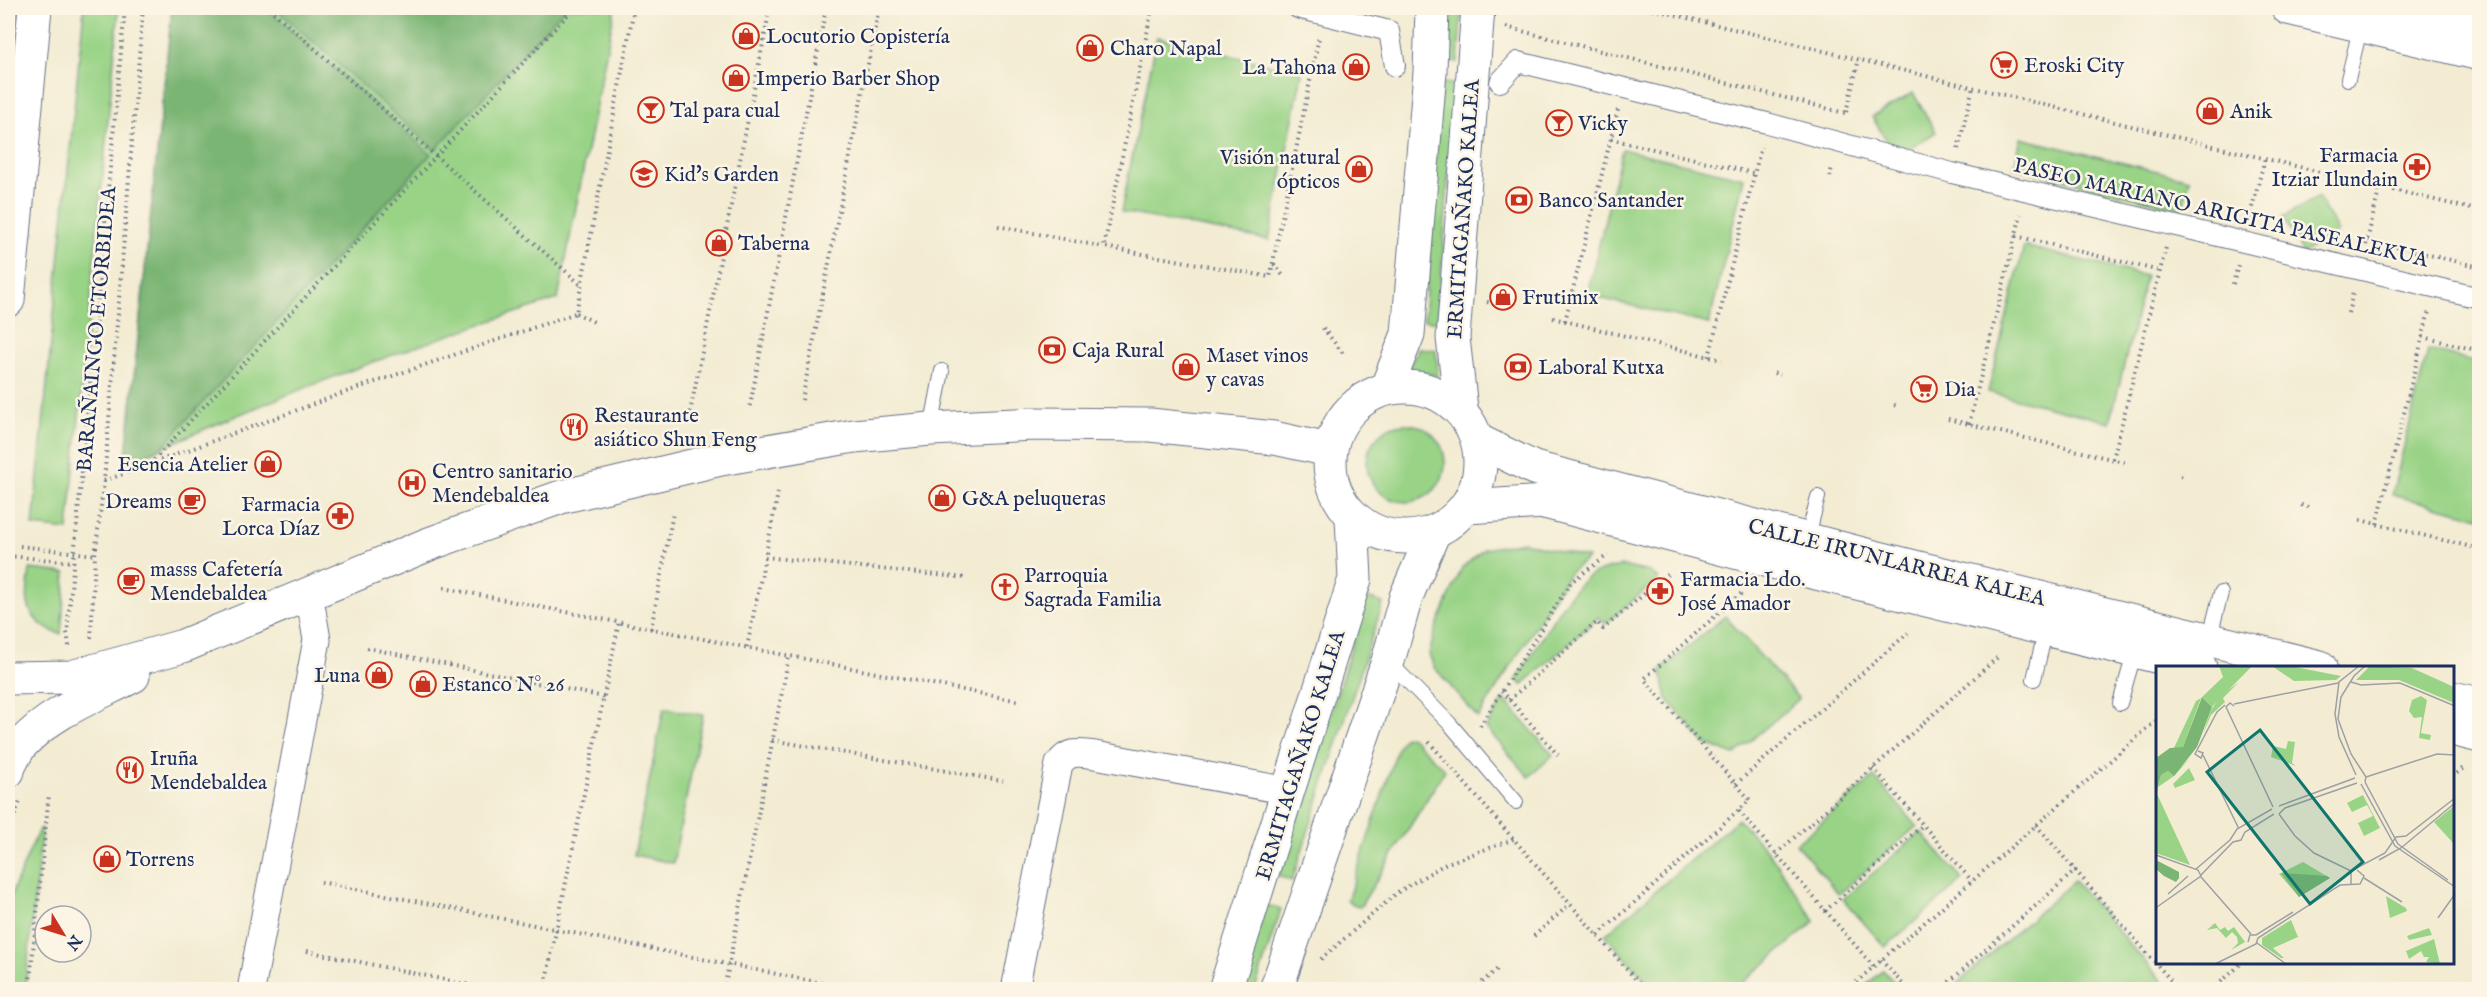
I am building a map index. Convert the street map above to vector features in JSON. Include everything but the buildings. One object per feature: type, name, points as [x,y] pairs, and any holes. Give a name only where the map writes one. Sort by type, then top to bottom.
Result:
[{"type":"street","points":[[8,300],[35,8]]},
{"type":"street","points":[[1298,8],[1389,31],[1395,66]]},
{"type":"street","name":"ERMITAGAÑAKO KALEA","points":[[1387,387],[1408,334],[1430,72],[1432,8]]},
{"type":"street","name":"ERMITAGAÑAKO KALEA","points":[[1461,410],[1453,338],[1478,8]]},
{"type":"street","points":[[2288,8],[2480,54]]},
{"type":"street","points":[[2395,8],[2480,29]]},
{"type":"street","name":"PASEO MARIANO ARIGITA PASEALEKUA","points":[[1500,82],[1518,62],[1767,123],[1952,173],[2480,298]]},
{"type":"street","points":[[1276,990],[1388,661],[1406,597],[1433,534],[1467,507],[1480,475],[1479,441],[1461,410],[1427,388],[1387,387],[1359,400],[1339,422],[1329,450],[1332,487],[1352,518],[1376,533],[1404,539],[1433,534]]},
{"type":"street","points":[[8,678],[71,677],[183,646],[429,544],[561,497],[721,459],[854,436],[931,429],[1034,424],[1150,425],[1274,438],[1329,450]]},
{"type":"street","name":"CALLE IRUNLARREA KALEA","points":[[1479,441],[1534,468],[1807,540],[2204,654]]},
{"type":"street","name":"CALLE IRUNLARREA KALEA","points":[[1467,507],[1545,502],[1796,568],[2135,651],[2204,654],[2311,666]]},
{"type":"street","name":"ERMITAGAÑAKO KALEA","points":[[1225,990],[1355,579],[1352,518]]},
{"type":"street","points":[[251,990],[317,640],[309,593]]},
{"type":"street","points":[[8,768],[20,745],[39,728],[72,707],[131,678],[183,646]]},
{"type":"street","points":[[2454,698],[2480,704]]},
{"type":"street","points":[[2454,730],[2480,736]]},
{"type":"street","points":[[1015,990],[1059,764],[1065,756],[1075,752],[1095,755],[1289,791]]},
{"type":"lane","points":[[2348,79],[2361,25]]},
{"type":"lane","points":[[931,429],[942,371]]},
{"type":"lane","points":[[1807,540],[1818,496]]},
{"type":"lane","points":[[2204,654],[2221,592]]},
{"type":"lane","points":[[2034,679],[2046,629]]},
{"type":"lane","points":[[2120,703],[2135,651]]},
{"type":"lane","points":[[1388,661],[1450,724],[1516,802]]},
{"type":"path","name":"BARAÑAINGO ETORBIDEA","points":[[70,650],[67,632],[125,8]]},
{"type":"path","points":[[90,638],[95,555],[104,481],[143,8]]},
{"type":"path","points":[[269,8],[581,285]]},
{"type":"path","points":[[153,461],[574,8]]},
{"type":"path","points":[[576,313],[634,8]]},
{"type":"path","points":[[689,418],[704,352],[770,8]]},
{"type":"path","points":[[750,406],[826,8]]},
{"type":"path","points":[[802,400],[879,8]]},
{"type":"path","points":[[1104,247],[1152,8]]},
{"type":"path","points":[[1647,8],[2480,211]]},
{"type":"path","points":[[998,226],[1270,277],[1323,14]]},
{"type":"path","points":[[1504,27],[1845,113]]},
{"type":"path","points":[[1952,173],[1973,87]]},
{"type":"path","points":[[1564,321],[1624,89]]},
{"type":"path","points":[[1709,357],[1767,123]]},
{"type":"path","points":[[1611,139],[1753,173]]},
{"type":"path","points":[[1969,424],[2028,190]]},
{"type":"path","points":[[2113,459],[2171,226]]},
{"type":"path","points":[[2016,236],[2160,271]]},
{"type":"path","name":"PASEO MARIANO ARIGITA PASEALEKUA","points":[[2367,240],[2480,267]]},
{"type":"path","points":[[1274,264],[1284,277]]},
{"type":"path","points":[[2377,524],[2435,287]]},
{"type":"path","points":[[1483,301],[1501,305]]},
{"type":"path","points":[[104,481],[153,461],[349,391],[576,313],[594,322]]},
{"type":"path","points":[[1553,318],[1722,360]]},
{"type":"path","points":[[1323,328],[1345,356]]},
{"type":"path","points":[[2423,337],[2480,351]]},
{"type":"path","points":[[698,350],[704,352]]},
{"type":"path","points":[[1774,373],[1780,375]]},
{"type":"path","points":[[1948,419],[2127,463]]},
{"type":"path","points":[[747,647],[778,493]]},
{"type":"path","points":[[2301,505],[2308,507]]},
{"type":"path","points":[[651,629],[673,513]]},
{"type":"path","points":[[2360,520],[2480,549]]},
{"type":"path","points":[[20,546],[95,555]]},
{"type":"path","points":[[1478,729],[1571,582],[1608,555]]},
{"type":"path","points":[[8,556],[74,562]]},
{"type":"path","points":[[765,557],[966,578]]},
{"type":"path","points":[[1509,700],[1597,622],[1603,629],[1670,572]]},
{"type":"path","points":[[444,588],[1019,701]]},
{"type":"path","points":[[1598,935],[1750,800],[1644,679],[1744,591]]},
{"type":"path","points":[[544,990],[619,622]]},
{"type":"path","points":[[1736,784],[1908,633]]},
{"type":"path","points":[[368,648],[604,698]]},
{"type":"path","points":[[724,990],[789,656]]},
{"type":"path","points":[[1776,854],[1998,657]]},
{"type":"path","points":[[1502,691],[1558,754]]},
{"type":"path","points":[[1847,990],[2156,721]]},
{"type":"path","points":[[772,740],[1003,781]]},
{"type":"path","points":[[1429,742],[1645,990]]},
{"type":"path","points":[[2454,775],[2466,766]]},
{"type":"path","points":[[1873,768],[1972,881]]},
{"type":"path","points":[[29,990],[49,794]]},
{"type":"path","points":[[1739,811],[1874,967]]},
{"type":"path","points":[[1826,911],[1923,825]]},
{"type":"path","points":[[2036,825],[2156,963]]},
{"type":"path","points":[[1313,966],[1398,892],[1445,864],[1514,839]]},
{"type":"path","points":[[1940,990],[2076,870]]},
{"type":"path","points":[[321,882],[856,990]]},
{"type":"path","points":[[1534,936],[1570,904]]},
{"type":"path","points":[[307,951],[494,990]]},
{"type":"path","points":[[1881,960],[1908,990]]},
{"type":"path","points":[[2157,964],[2179,990]]},
{"type":"path","points":[[2215,989],[2241,964]]},
{"type":"path","points":[[1473,990],[1500,967]]},
{"type":"path","points":[[2464,990],[2480,976]]},
{"type":"green space","points":[[8,8],[19,8],[8,138]]},
{"type":"green space","points":[[84,8],[119,8],[68,530],[33,526]]},
{"type":"green space","points":[[172,8],[615,8],[558,299],[448,335],[338,375],[231,418],[125,465]]},
{"type":"green space","points":[[172,8],[266,8],[431,154],[162,447],[125,465]]},
{"type":"green space","points":[[275,8],[565,8],[435,150]]},
{"type":"green space","points":[[1447,8],[1462,8],[1458,62],[1444,60]]},
{"type":"green space","points":[[1157,37],[1302,73],[1269,240],[1121,212]]},
{"type":"green space","points":[[1440,83],[1455,84],[1438,322],[1424,320]]},
{"type":"green space","points":[[1913,93],[1936,132],[1897,157],[1872,117]]},
{"type":"green space","points":[[2021,138],[2190,179],[2182,209],[2014,168]]},
{"type":"green space","points":[[1622,149],[1744,178],[1709,324],[1587,295]]},
{"type":"green space","points":[[2318,197],[2338,232],[2303,253],[2283,217]]},
{"type":"green space","points":[[2024,246],[2146,276],[2110,422],[1988,392]]},
{"type":"green space","points":[[1419,348],[1436,350],[1438,376],[1408,369]]},
{"type":"green space","points":[[2428,350],[2479,362],[2479,517],[2392,495]]},
{"type":"green space","points":[[1406,424],[1421,427],[1433,436],[1442,448],[1445,463],[1442,478],[1433,490],[1421,499],[1406,502],[1391,499],[1379,490],[1370,478],[1367,463],[1370,448],[1379,436],[1391,427]]},
{"type":"green space","points":[[1523,542],[1588,558],[1569,573],[1478,718],[1434,667],[1429,654],[1437,625],[1462,568],[1484,549]]},
{"type":"green space","points":[[1620,566],[1650,572],[1658,579],[1605,624],[1599,617],[1522,685],[1517,679],[1558,612],[1576,588],[1593,574]]},
{"type":"green space","points":[[30,569],[66,573],[61,634],[50,630],[32,614],[27,595]]},
{"type":"green space","points":[[1367,598],[1383,603],[1292,881],[1279,876]]},
{"type":"green space","points":[[1725,616],[1799,699],[1734,755],[1704,743],[1667,699],[1661,670]]},
{"type":"green space","points":[[1504,699],[1553,755],[1529,777],[1486,728]]},
{"type":"green space","points":[[664,708],[703,715],[673,863],[634,855]]},
{"type":"green space","points":[[1410,736],[1445,770],[1360,907],[1347,901],[1398,747],[1403,738]]},
{"type":"green space","points":[[1874,777],[1917,826],[1839,894],[1796,844]]},
{"type":"green space","points":[[1738,819],[1770,854],[1815,921],[1740,985],[1743,989],[1654,989],[1605,935]]},
{"type":"green space","points":[[42,828],[25,989],[8,989],[8,902],[39,829]]},
{"type":"green space","points":[[1921,832],[1963,880],[1885,947],[1843,899]]},
{"type":"green space","points":[[2074,881],[2169,989],[1951,989]]},
{"type":"green space","points":[[1266,905],[1281,909],[1255,989],[1240,990]]},
{"type":"green space","points":[[1883,970],[1900,989],[1862,989]]},
{"type":"place","name":"Locutorio Copistería","points":[[746,36]]},
{"type":"place","name":"Charo Napal","points":[[1090,48]]},
{"type":"place","name":"Eroski City","points":[[2004,65]]},
{"type":"place","name":"La Tahona","points":[[1356,67]]},
{"type":"place","name":"Imperio Barber Shop","points":[[736,78]]},
{"type":"place","name":"Tal para cual","points":[[651,110]]},
{"type":"place","name":"Anik","points":[[2210,111]]},
{"type":"place","name":"Vicky","points":[[1559,123]]},
{"type":"place","name":"Farmacia Itziar Ilundain","points":[[2417,167]]},
{"type":"place","name":"Visión natural ópticos","points":[[1359,169]]},
{"type":"place","name":"Kid's Garden","points":[[644,174]]},
{"type":"place","name":"Banco Santander","points":[[1519,200]]},
{"type":"place","name":"Taberna","points":[[719,243]]},
{"type":"place","name":"Frutimix","points":[[1503,297]]},
{"type":"place","name":"Caja Rural","points":[[1052,350]]},
{"type":"place","name":"Maset vinos y cavas","points":[[1186,367]]},
{"type":"place","name":"Laboral Kutxa","points":[[1518,367]]},
{"type":"place","name":"Dia","points":[[1924,389]]},
{"type":"place","name":"Restaurante asiático Shun Feng","points":[[574,427]]},
{"type":"place","name":"Esencia Atelier","points":[[268,464]]},
{"type":"place","name":"Centro sanitario Mendebaldea","points":[[412,483]]},
{"type":"place","name":"G&A peluqueras","points":[[942,498]]},
{"type":"place","name":"Dreams","points":[[192,501]]},
{"type":"place","name":"Farmacia Lorca Díaz","points":[[340,516]]},
{"type":"place","name":"masss Cafetería Mendebaldea","points":[[131,581]]},
{"type":"place","name":"Parroquia Sagrada Familia","points":[[1005,587]]},
{"type":"place","name":"Farmacia Ldo. José Amador","points":[[1660,591]]},
{"type":"place","name":"Luna","points":[[379,675]]},
{"type":"place","name":"Estanco N° 26","points":[[423,684]]},
{"type":"place","name":"Iruña Mendebaldea","points":[[130,770]]},
{"type":"place","name":"Torrens","points":[[107,859]]}]
